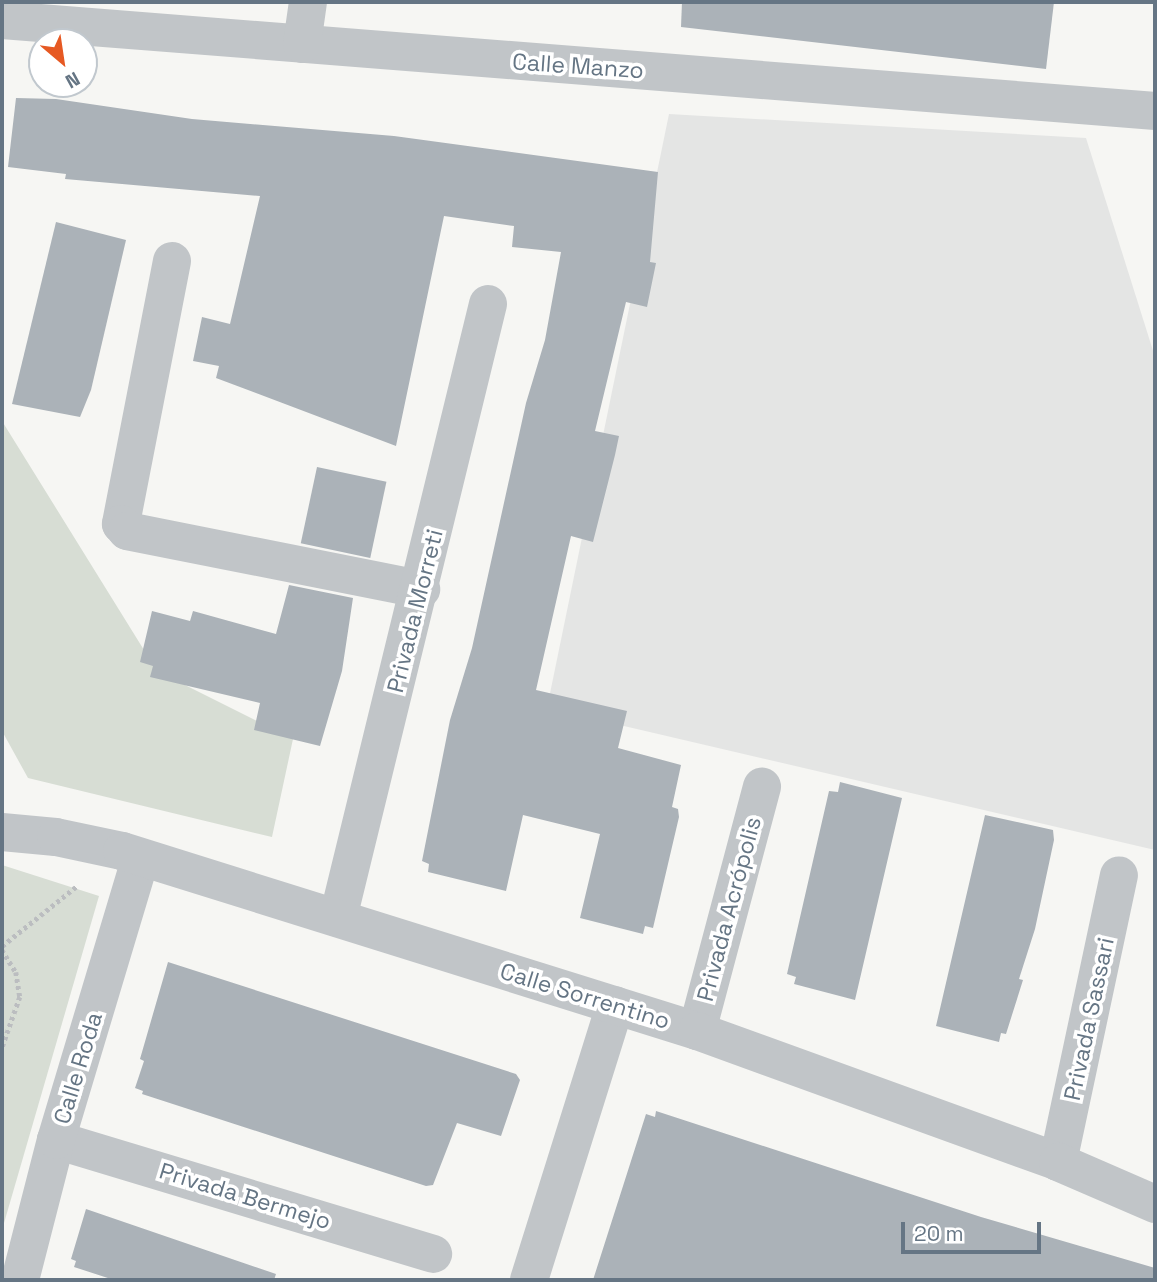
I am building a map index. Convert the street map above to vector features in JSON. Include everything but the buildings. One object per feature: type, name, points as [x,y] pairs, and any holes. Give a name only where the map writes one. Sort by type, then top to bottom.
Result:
[{"type":"street","points":[[302,44],[307,2]]},
{"type":"street","name":"Calle Manzo","points":[[2,20],[1155,111]]},
{"type":"street","points":[[172,261],[121,524],[127,531],[421,589]]},
{"type":"street","name":"Privada Morreti","points":[[338,918],[421,589],[488,304]]},
{"type":"street","name":"Privada Acrópolis","points":[[696,1031],[762,787]]},
{"type":"street","name":"Calle Sorrentino","points":[[2,832],[56,837],[131,854],[696,1031],[1058,1162],[1155,1204]]},
{"type":"street","name":"Calle Roda","points":[[20,1280],[131,854]]},
{"type":"street","name":"Privada Sassari","points":[[1058,1162],[1119,875]]},
{"type":"street","points":[[529,1280],[615,1005]]},
{"type":"street","name":"Privada Bermejo","points":[[56,1140],[433,1254]]},
{"type":"path","points":[[2,1048],[20,997],[16,972],[2,948],[131,854]]},
{"type":"shaded area","points":[[669,114],[1086,138],[1155,357],[1155,850],[547,708]]},
{"type":"shaded area","points":[[2,421],[157,671],[293,739],[272,837],[28,778],[2,731]]},
{"type":"shaded area","points":[[2,865],[99,896],[2,1230]]}]
